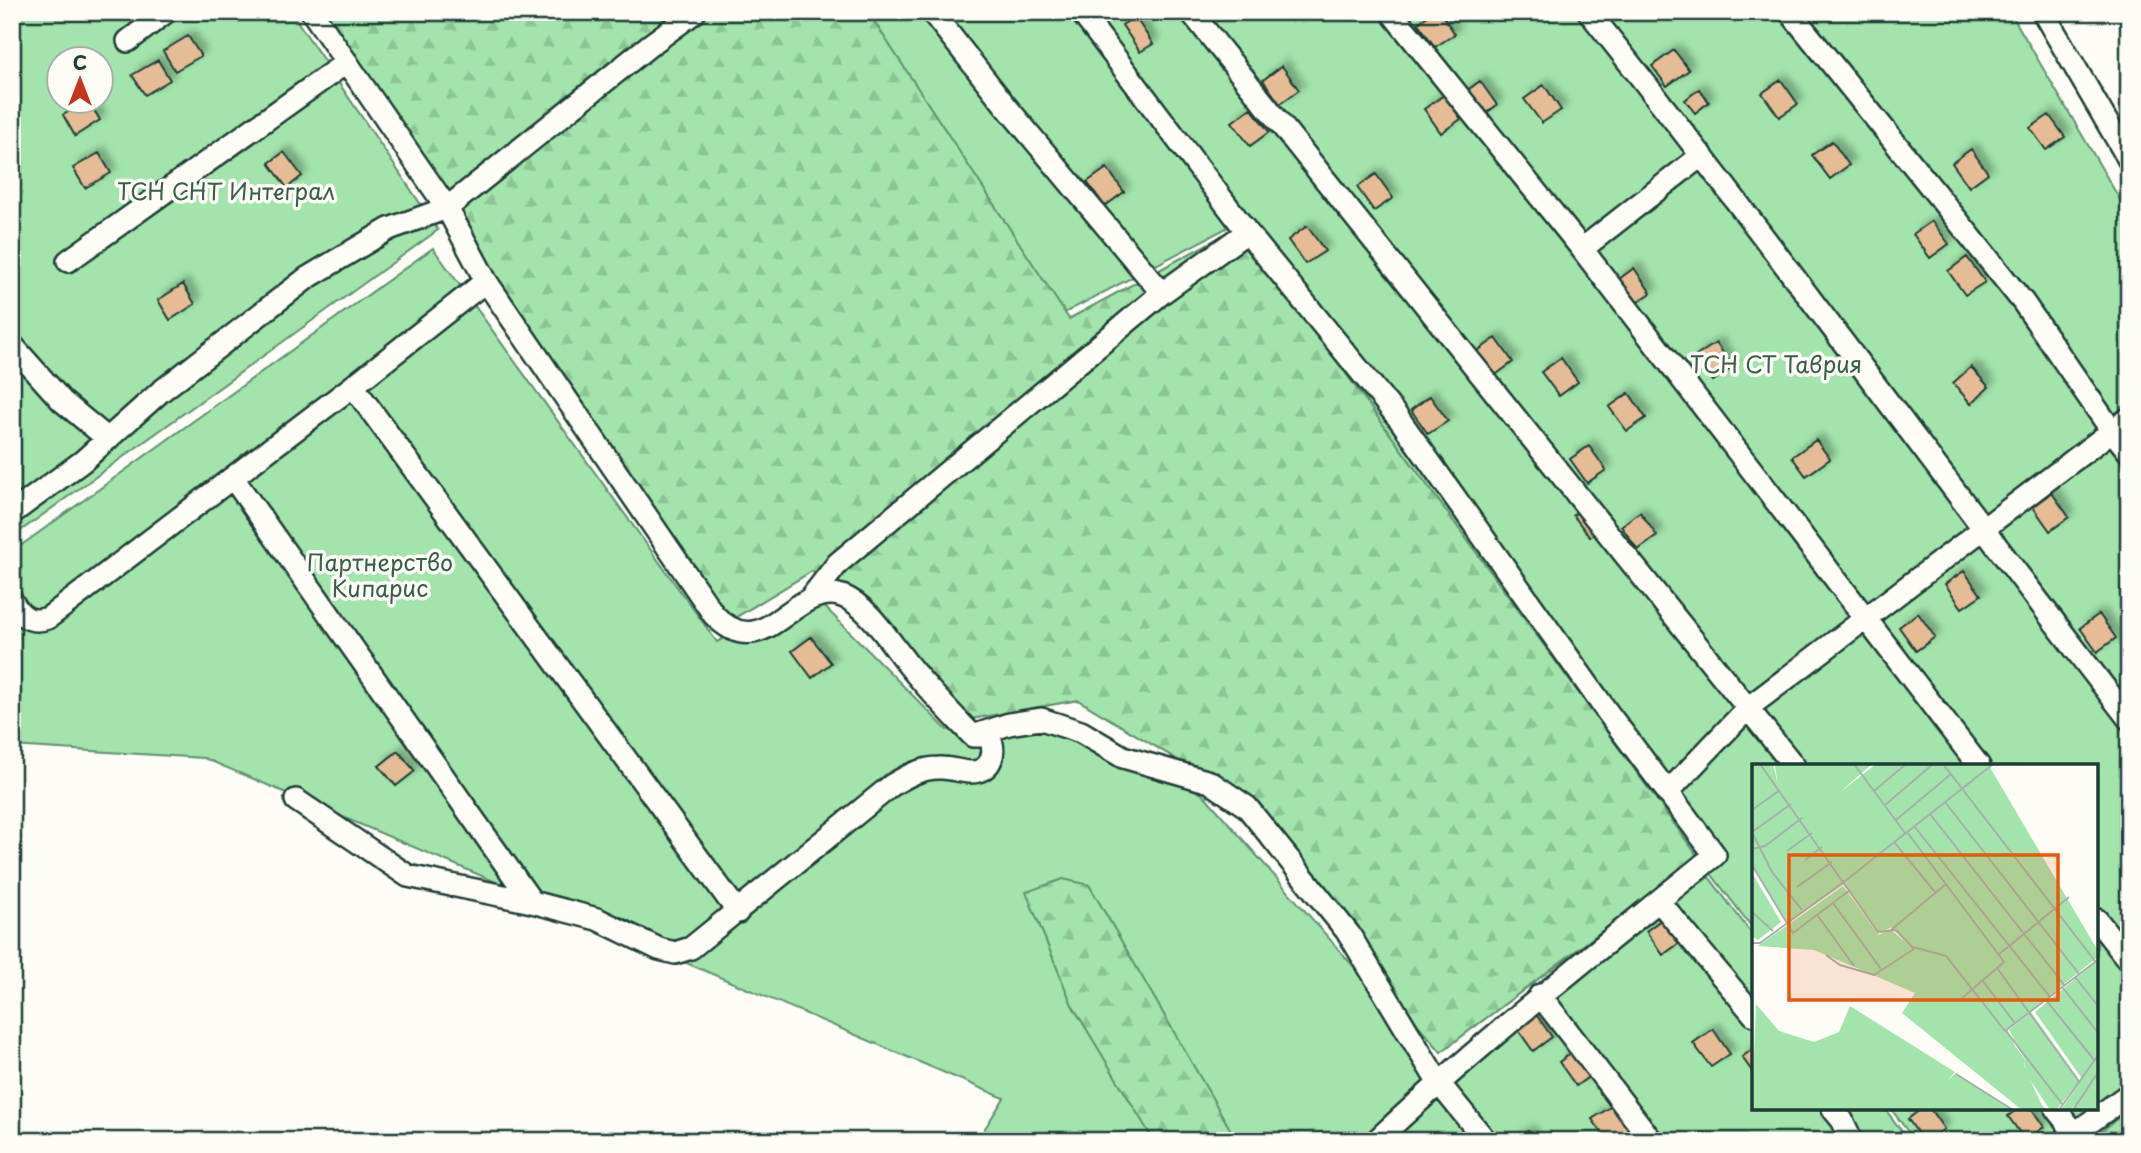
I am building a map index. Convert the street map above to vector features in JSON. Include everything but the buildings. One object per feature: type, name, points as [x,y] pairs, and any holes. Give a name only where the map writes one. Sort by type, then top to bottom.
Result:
[{"type":"street","points":[[128,41],[166,12]]},
{"type":"street","points":[[296,800],[408,876],[532,902],[597,919],[659,949],[675,953],[691,948],[738,912],[892,785],[914,772],[939,767],[971,772],[985,768],[993,756],[993,742],[989,736],[973,736],[914,673],[854,601],[840,595],[825,594],[810,599],[757,632],[733,630],[722,624],[486,281],[447,208],[312,12]]},
{"type":"street","points":[[12,513],[83,461],[160,392],[307,278],[389,229],[447,208],[695,12]]},
{"type":"street","points":[[932,12],[1162,293]]},
{"type":"street","points":[[1081,12],[1247,232],[1400,420],[1608,713],[1715,855],[1540,995],[1438,1082],[1376,1141]]},
{"type":"street","points":[[1191,12],[1792,764]]},
{"type":"street","points":[[1391,12],[1582,249],[1977,764]]},
{"type":"street","points":[[1589,12],[1702,155],[1981,528],[2129,719]]},
{"type":"street","points":[[1790,12],[2120,425],[2129,452]]},
{"type":"street","points":[[2042,12],[2129,160]]},
{"type":"street","points":[[68,261],[346,62]]},
{"type":"street","points":[[1582,249],[1702,155]]},
{"type":"street","points":[[810,599],[838,562],[1162,293],[1247,232]]},
{"type":"street","points":[[12,601],[25,618],[48,618],[353,386],[486,281]]},
{"type":"street","points":[[12,345],[62,401],[107,439]]},
{"type":"street","points":[[353,386],[738,912]]},
{"type":"street","points":[[1667,793],[1749,708],[1981,528],[2120,425]]},
{"type":"street","points":[[233,478],[532,902]]},
{"type":"street","points":[[973,736],[1009,724],[1041,719],[1081,732],[1123,757],[1210,782],[1247,807],[1349,934],[1438,1082],[1486,1141]]},
{"type":"street","points":[[1659,901],[1752,1013]]},
{"type":"street","points":[[2099,923],[2129,961]]},
{"type":"street","points":[[1540,995],[1652,1141]]},
{"type":"street","points":[[2057,1111],[2070,1137],[2129,1094]]},
{"type":"street","points":[[1835,1111],[1852,1141]]},
{"type":"green space","name":"ТСН СНТ Интеграл","points":[[12,12],[291,12],[438,230],[12,537]]},
{"type":"green space","name":"ТСН СТ Таврия","points":[[301,12],[2010,12],[2129,215],[2129,1080],[2099,1102],[2099,764],[1752,764],[1752,927],[1699,858],[1441,1052],[1213,781],[1078,700],[965,720],[812,571],[723,625]],"holes":[[[1234,224],[1237,228],[1069,319],[1064,313]]]},
{"type":"green space","points":[[301,12],[868,12],[1069,319],[1239,227],[1699,858],[1441,1052],[1213,781],[1078,700],[965,720],[812,571],[723,625]]},
{"type":"green space","name":"Партнерство Кипарис","points":[[433,248],[717,642],[810,592],[947,730],[1069,717],[1205,796],[1441,1067],[1709,877],[1752,934],[1752,1111],[1886,1111],[1909,1141],[977,1141],[1004,1098],[204,758],[12,746],[12,552]]},
{"type":"green space","points":[[1063,879],[1089,885],[1237,1141],[1154,1141],[1072,1005],[1026,892]]},
{"type":"green space","points":[[2129,1109],[2129,1141],[2090,1141]]},
{"type":"green space","points":[[1892,1111],[2087,1111],[2049,1141],[1915,1141]]}]
